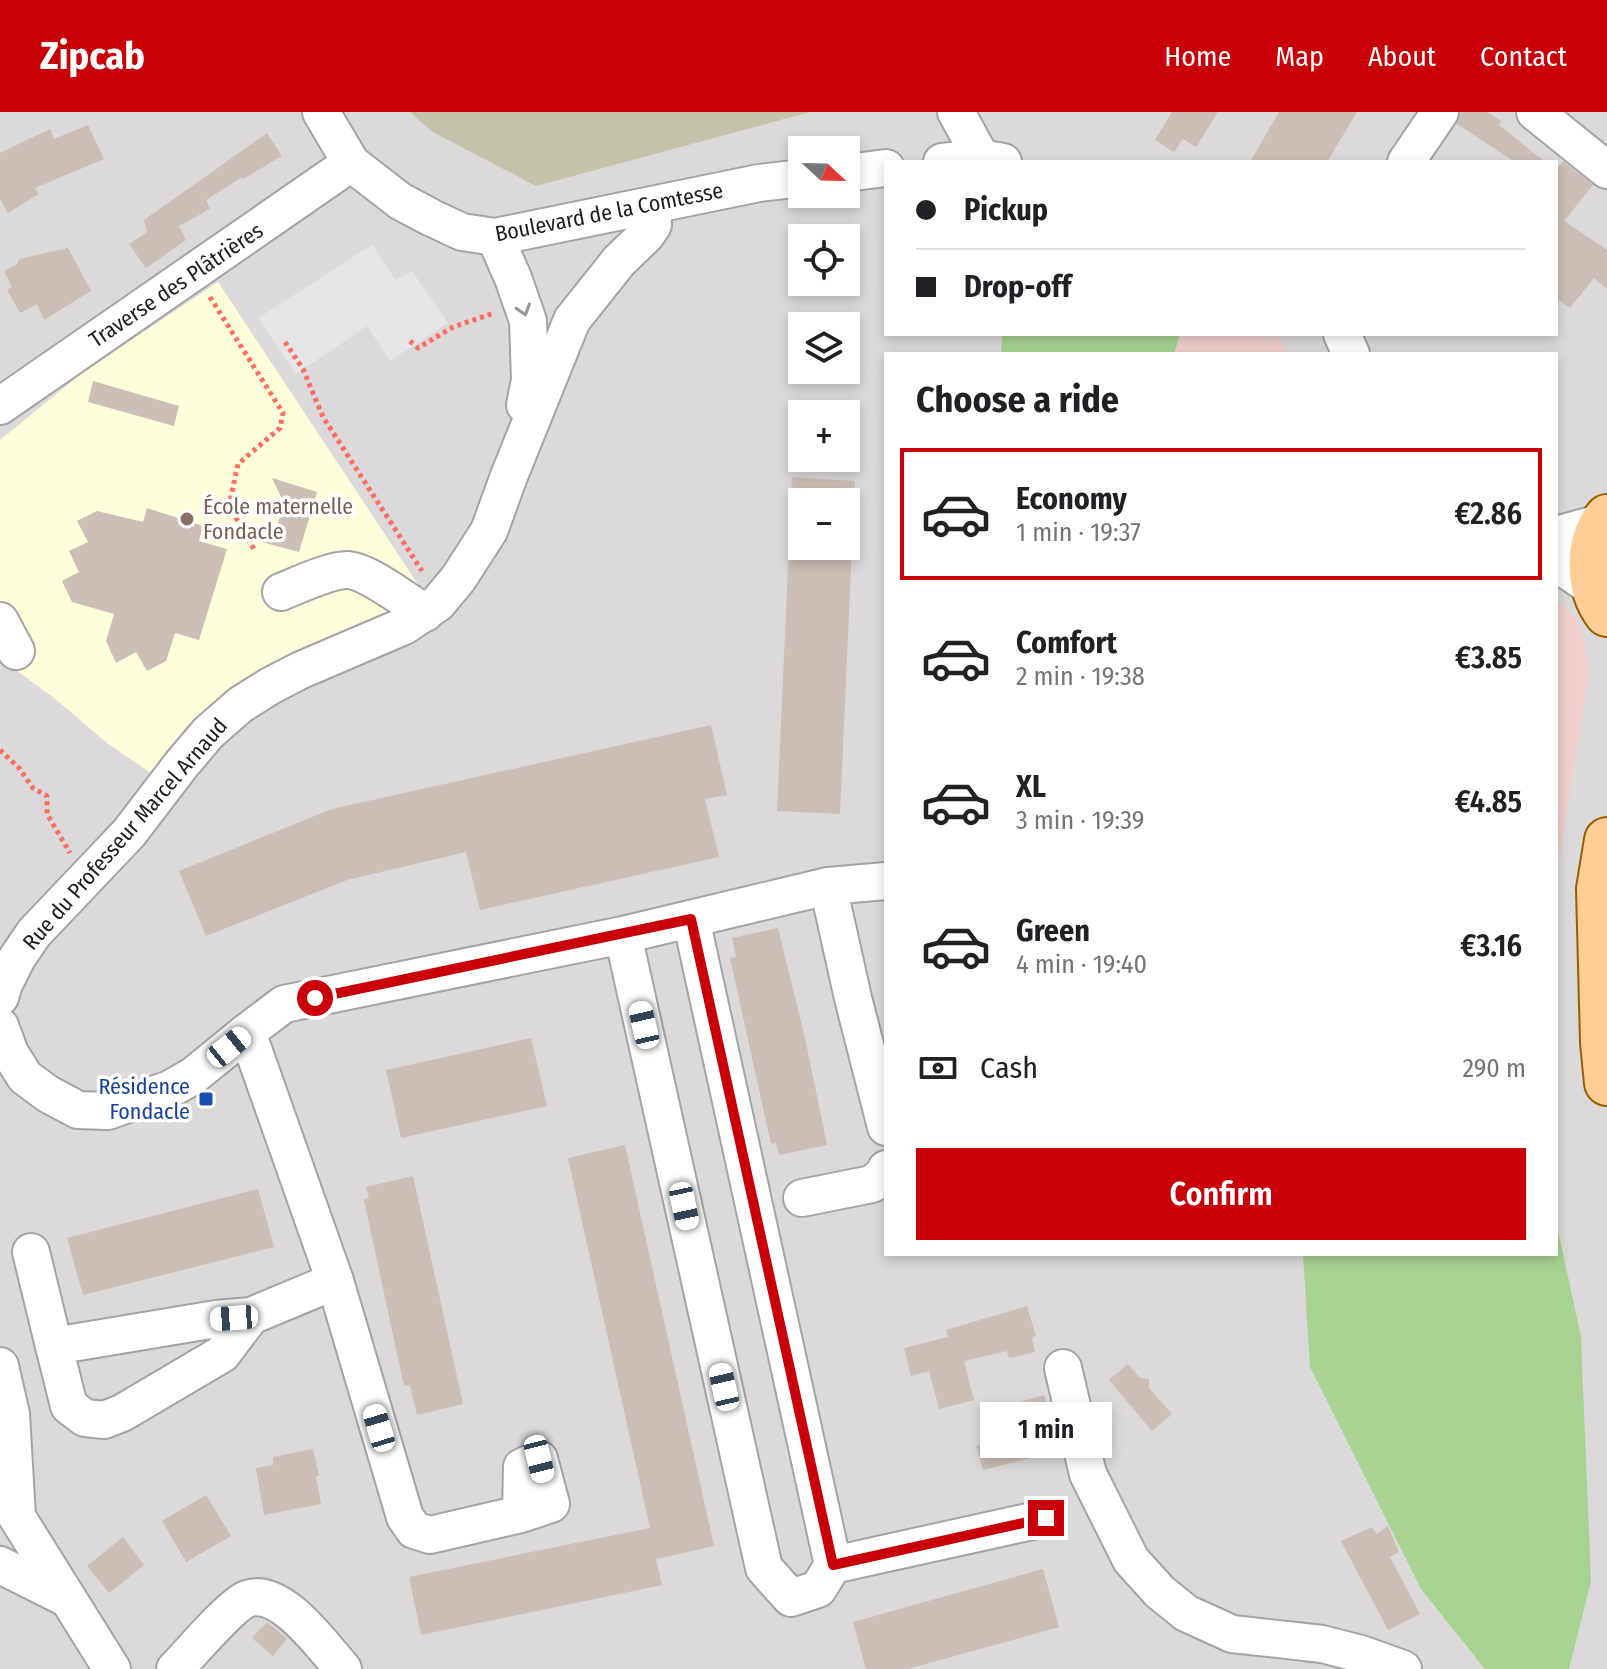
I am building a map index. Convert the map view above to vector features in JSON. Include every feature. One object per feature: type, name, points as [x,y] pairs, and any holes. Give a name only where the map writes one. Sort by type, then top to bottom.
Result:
[{"type":"main road","points":[[1572,572],[1591,555],[1605,520]]},
{"type":"main road","points":[[1607,840],[1599,889],[1607,1083]]},
{"type":"street","name":"Boulevard de la Comtesse","points":[[321,112],[351,163],[400,201],[462,232],[495,237],[788,180]]},
{"type":"street","points":[[956,112],[992,160]]},
{"type":"street","points":[[1407,160],[1440,112]]},
{"type":"street","points":[[1535,112],[1607,170]]},
{"type":"street","name":"Traverse des Plâtrières","points":[[0,406],[351,163]]},
{"type":"street","points":[[860,171],[884,168]]},
{"type":"street","name":"Rue du Professeur Marcel Arnaud","points":[[0,997],[17,958],[34,933],[129,833],[208,733],[240,705],[280,681],[404,626],[421,610],[438,603],[458,579],[489,531],[572,320],[619,261],[646,235],[653,225],[652,206]]},
{"type":"street","name":"Rue du Professeur Marcel Arnaud","points":[[495,237],[528,321],[530,380],[509,476]]},
{"type":"street","points":[[1572,572],[1605,520]]},
{"type":"street","points":[[281,592],[318,577],[348,570],[368,577],[421,610]]},
{"type":"street","points":[[0,1026],[10,1053],[25,1077],[78,1110],[108,1111],[170,1089],[193,1076],[284,1004],[623,935],[828,886],[884,881]]},
{"type":"street","points":[[828,886],[884,1119]]},
{"type":"street","points":[[623,935],[764,1568],[791,1598],[818,1589],[833,1565],[691,919]]},
{"type":"street","points":[[247,1032],[335,1281],[405,1517],[414,1530],[430,1535],[521,1514]]},
{"type":"street","points":[[802,1198],[872,1184],[884,1173]]},
{"type":"street","points":[[31,1252],[69,1406],[85,1418],[104,1420],[122,1413],[222,1354],[251,1316]]},
{"type":"street","points":[[54,1346],[251,1316],[335,1281]]},
{"type":"street","points":[[0,1366],[11,1414],[17,1517],[112,1669]]},
{"type":"street","points":[[1063,1368],[1088,1474],[1131,1560],[1160,1592],[1186,1613],[1232,1634],[1322,1644],[1403,1669]]},
{"type":"street","points":[[833,1565],[1046,1518]]},
{"type":"street","points":[[0,1565],[68,1599]]},
{"type":"street","points":[[175,1669],[230,1612],[247,1599],[267,1598],[285,1607],[343,1669]]},
{"type":"path","points":[[194,272],[283,413],[280,428],[238,464],[229,506],[255,551]]},
{"type":"path","points":[[410,341],[418,348],[453,327],[491,315],[508,303],[495,288],[513,278]]},
{"type":"path","points":[[285,342],[303,369],[323,417],[436,593],[421,610]]},
{"type":"path","points":[[0,750],[19,768],[33,788],[47,796],[47,814],[86,879]]},
{"type":"shaded area","points":[[0,112],[1607,112],[1607,1669],[0,1669]]},
{"type":"shaded area","points":[[410,112],[810,112],[536,186],[431,131]]},
{"type":"shaded area","points":[[372,245],[396,280],[412,271],[448,323],[390,361],[367,326],[296,374],[258,318]]},
{"type":"shaded area","name":"École maternelle Fondacle","points":[[218,282],[427,598],[280,658],[246,677],[204,711],[152,774],[107,743],[5,662],[0,652],[0,440],[81,374]]},
{"type":"shaded area","points":[[1179,336],[1277,336],[1288,352],[1175,352]]},
{"type":"shaded area","points":[[1558,601],[1574,616],[1583,635],[1589,672],[1558,866]]},
{"type":"green space","points":[[1002,336],[1179,336],[1175,352],[1001,352]]},
{"type":"green space","points":[[1558,1230],[1581,1337],[1591,1581],[1569,1669],[1485,1669],[1421,1589],[1310,1367],[1303,1256],[1558,1256]]},
{"type":"building","points":[[1172,112],[1218,112],[1196,147],[1183,139],[1174,152],[1155,140]]},
{"type":"building","points":[[1279,112],[1357,112],[1328,160],[1251,160]]},
{"type":"building","points":[[1461,112],[1487,112],[1543,160],[1512,160],[1457,124]]},
{"type":"building","points":[[88,125],[104,159],[35,188],[39,194],[8,213],[0,199],[0,153],[50,129],[54,139]]},
{"type":"building","points":[[267,133],[282,156],[206,200],[210,209],[179,226],[186,240],[146,268],[129,244],[147,232],[144,220]]},
{"type":"building","points":[[1563,161],[1593,185],[1564,221],[1607,250],[1607,289],[1594,278],[1570,308],[1558,299],[1558,167]]},
{"type":"building","points":[[68,248],[91,291],[44,320],[37,304],[20,313],[7,290],[12,287],[4,271],[17,264],[19,259]]},
{"type":"building","points":[[93,381],[179,406],[174,426],[88,402]]},
{"type":"building","points":[[792,477],[855,481],[855,488],[792,488]]},
{"type":"building","points":[[272,478],[317,492],[299,552],[254,540],[277,526],[284,503]]},
{"type":"building","points":[[147,508],[203,526],[199,541],[227,549],[199,640],[175,633],[166,661],[147,671],[136,652],[116,663],[106,641],[114,614],[72,602],[62,581],[79,572],[69,551],[88,542],[77,521],[97,511],[143,522]]},
{"type":"building","points":[[788,560],[851,560],[840,814],[777,811]]},
{"type":"building","points":[[711,725],[727,795],[705,799],[719,857],[480,910],[466,852],[347,880],[206,936],[179,871],[332,809]]},
{"type":"building","points":[[778,928],[827,1145],[779,1155],[776,1143],[771,1144],[730,958],[736,957],[732,938]]},
{"type":"building","points":[[531,1038],[547,1106],[401,1138],[386,1070]]},
{"type":"building","points":[[625,1145],[714,1546],[656,1559],[662,1585],[421,1635],[409,1577],[650,1528],[568,1158]]},
{"type":"building","points":[[413,1176],[463,1404],[417,1415],[410,1385],[404,1386],[364,1200],[369,1198],[366,1187]]},
{"type":"building","points":[[258,1189],[274,1247],[83,1295],[67,1238]]},
{"type":"building","points":[[1027,1306],[1036,1336],[1032,1337],[1035,1352],[1009,1358],[1007,1351],[964,1361],[974,1400],[939,1409],[929,1371],[911,1376],[904,1348],[948,1337],[946,1330]]},
{"type":"building","points":[[1128,1364],[1140,1378],[1149,1379],[1149,1388],[1172,1414],[1152,1431],[1109,1380]]},
{"type":"building","points":[[1044,1395],[1054,1432],[1050,1433],[1053,1445],[1037,1450],[1038,1456],[983,1470],[976,1446],[988,1443],[980,1414]]},
{"type":"building","points":[[313,1449],[321,1504],[264,1515],[256,1468],[273,1465],[273,1457]]},
{"type":"building","points":[[206,1495],[231,1536],[186,1562],[162,1521]]},
{"type":"building","points":[[1388,1526],[1399,1552],[1390,1557],[1420,1614],[1388,1630],[1341,1541],[1372,1527],[1377,1534]]},
{"type":"building","points":[[123,1537],[144,1565],[109,1593],[87,1566]]},
{"type":"building","points":[[1043,1569],[1059,1627],[908,1669],[866,1669],[853,1622]]},
{"type":"building","points":[[267,1622],[287,1639],[273,1656],[252,1638]]},
{"type":"place","name":"École maternelle Fondacle","points":[[187,519]]},
{"type":"place","name":"Résidence Fondacle","points":[[206,1099]]},
{"type":"route","points":[[315,998],[691,919],[833,1565],[1046,1518]]}]
